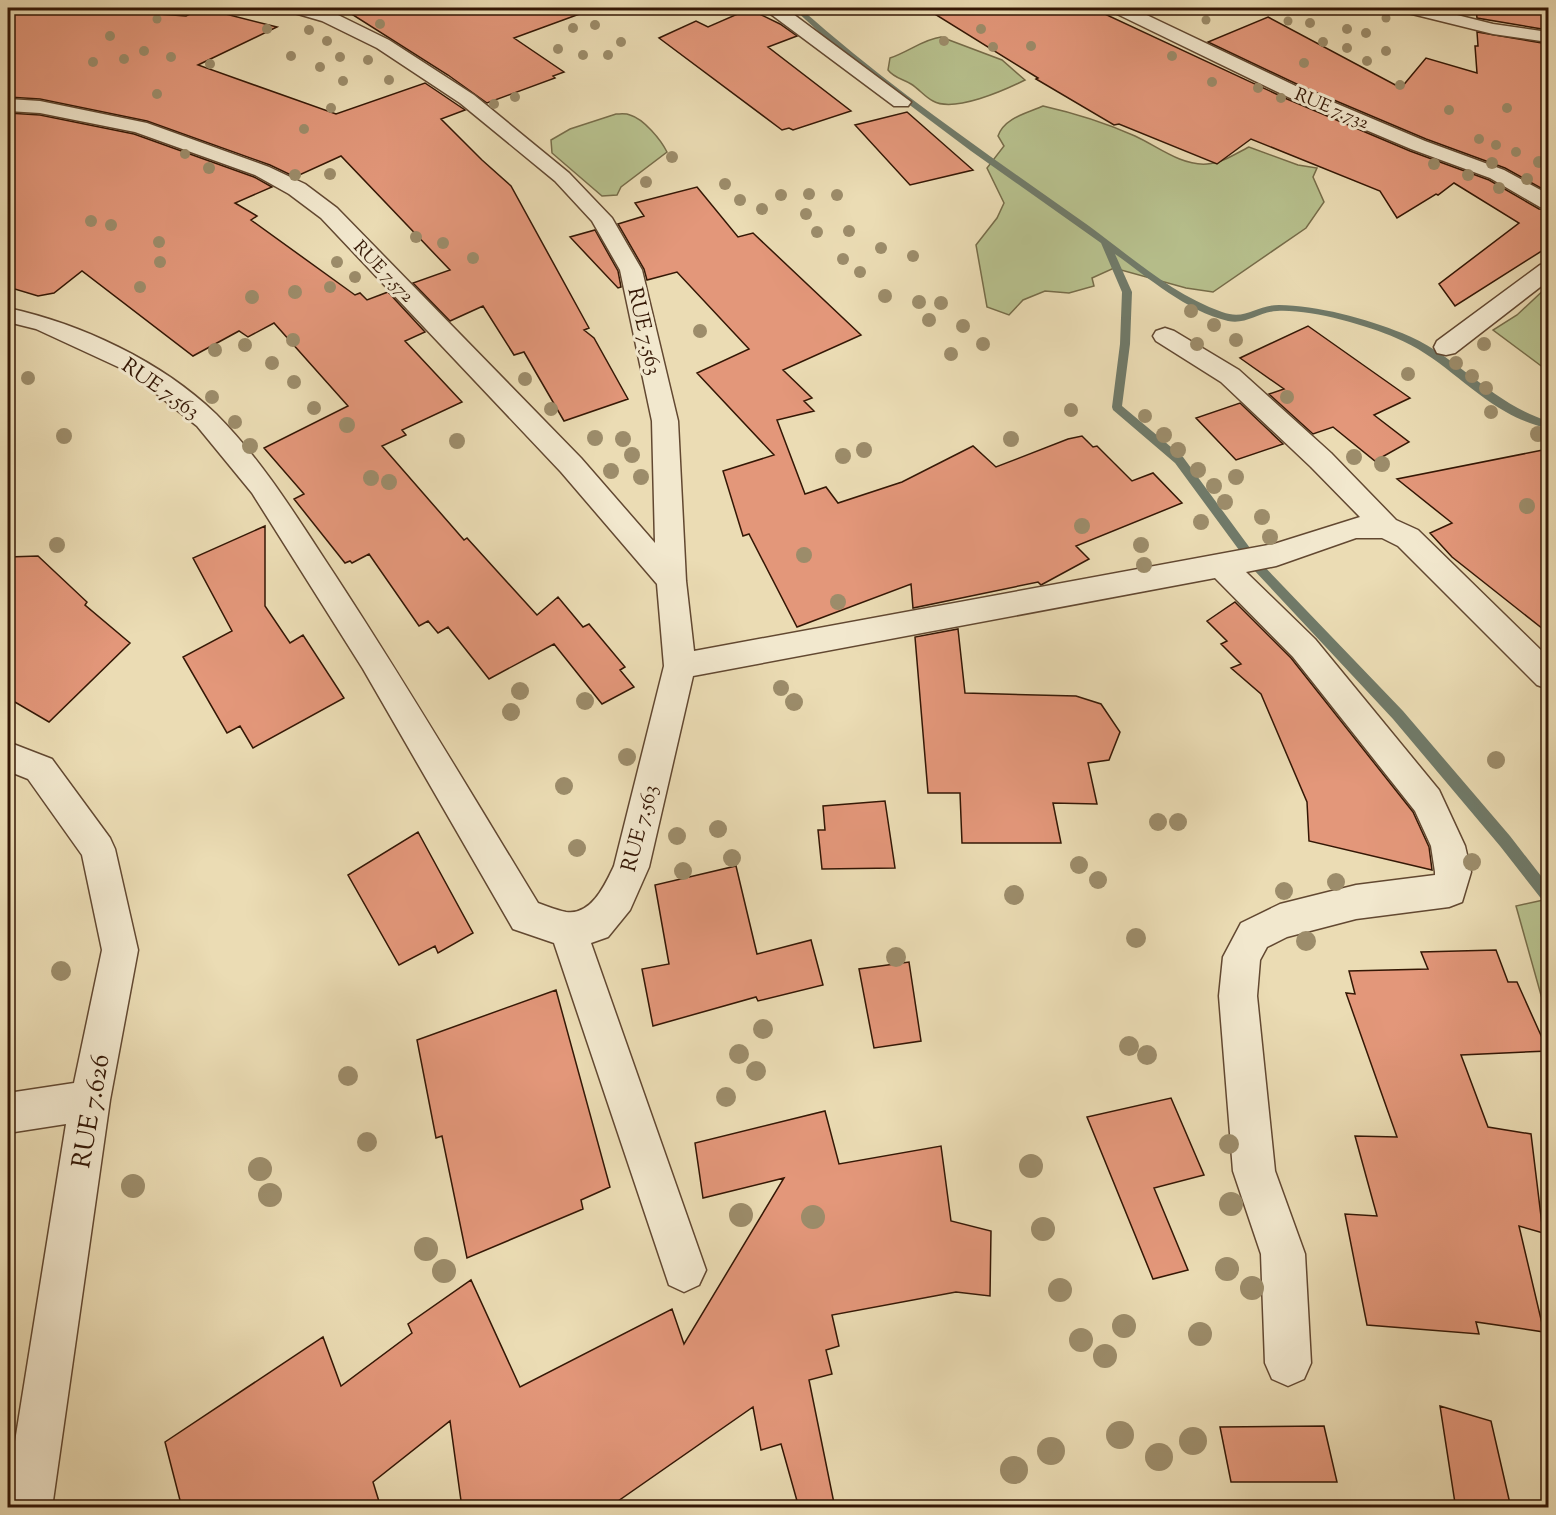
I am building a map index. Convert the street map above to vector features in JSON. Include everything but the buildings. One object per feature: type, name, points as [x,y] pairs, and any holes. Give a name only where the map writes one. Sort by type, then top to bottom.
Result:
[{"type":"street","name":"RUE 7.563","points":[[8,315],[43,323],[138,366],[206,420],[262,486],[362,641],[526,917],[568,930],[595,926],[617,898],[631,867],[680,666],[671,582],[665,422],[631,270],[601,218],[562,177],[467,99],[383,44],[328,17],[297,8]]},
{"type":"street","points":[[774,8],[901,102]]},
{"type":"street","name":"RUE 7.732","points":[[1119,8],[1295,93],[1418,145],[1497,174],[1548,202]]},
{"type":"street","points":[[1410,8],[1493,29],[1548,37]]},
{"type":"street","points":[[1429,14],[1455,8]]},
{"type":"street","name":"RUE 7.572","points":[[8,105],[40,107],[140,127],[262,171],[297,189],[328,213],[571,465],[671,582]]},
{"type":"street","points":[[1446,347],[1548,270]]},
{"type":"street","points":[[1165,336],[1230,376],[1321,460],[1386,527],[1408,538],[1548,676]]},
{"type":"street","points":[[680,666],[1276,555],[1355,528],[1386,527]]},
{"type":"street","points":[[1232,563],[1304,648],[1427,801],[1448,846],[1453,872],[1449,890],[1356,902],[1280,921],[1254,935],[1242,957],[1238,996],[1254,1171],[1283,1254],[1288,1363]]},
{"type":"street","name":"RUE 7.626","points":[[8,756],[40,769],[98,849],[120,950],[90,1100],[28,1508]]},
{"type":"street","points":[[568,930],[684,1270]]},
{"type":"street","points":[[8,1113],[90,1100]]},
{"type":"green space","points":[[941,37],[1002,60],[1025,80],[979,99],[942,104],[933,101],[888,70],[890,58],[928,40]]},
{"type":"green space","points":[[1043,106],[1113,127],[1188,162],[1207,164],[1218,162],[1249,147],[1298,165],[1317,168],[1313,177],[1324,202],[1306,228],[1213,292],[1186,288],[1114,268],[1092,278],[1094,286],[1069,293],[1045,291],[1023,300],[1009,315],[987,307],[976,245],[997,218],[1004,203],[987,168],[1004,146],[998,136],[1005,125]]},
{"type":"green space","points":[[616,114],[628,114],[641,121],[656,136],[667,152],[621,187],[617,195],[602,196],[552,153],[551,140],[570,129]]},
{"type":"green space","points":[[1548,286],[1548,371],[1493,330],[1517,315]]},
{"type":"green space","points":[[1548,899],[1548,1020],[1516,906]]},
{"type":"waterway","points":[[796,8],[850,56],[974,149],[1105,242],[1127,292],[1125,344],[1117,407],[1179,460],[1257,566],[1398,715],[1505,841],[1548,896]]},
{"type":"waterway","points":[[1106,243],[1183,297],[1230,318],[1250,317],[1278,308],[1291,309],[1345,319],[1398,335],[1428,350],[1510,410],[1548,425]]}]
